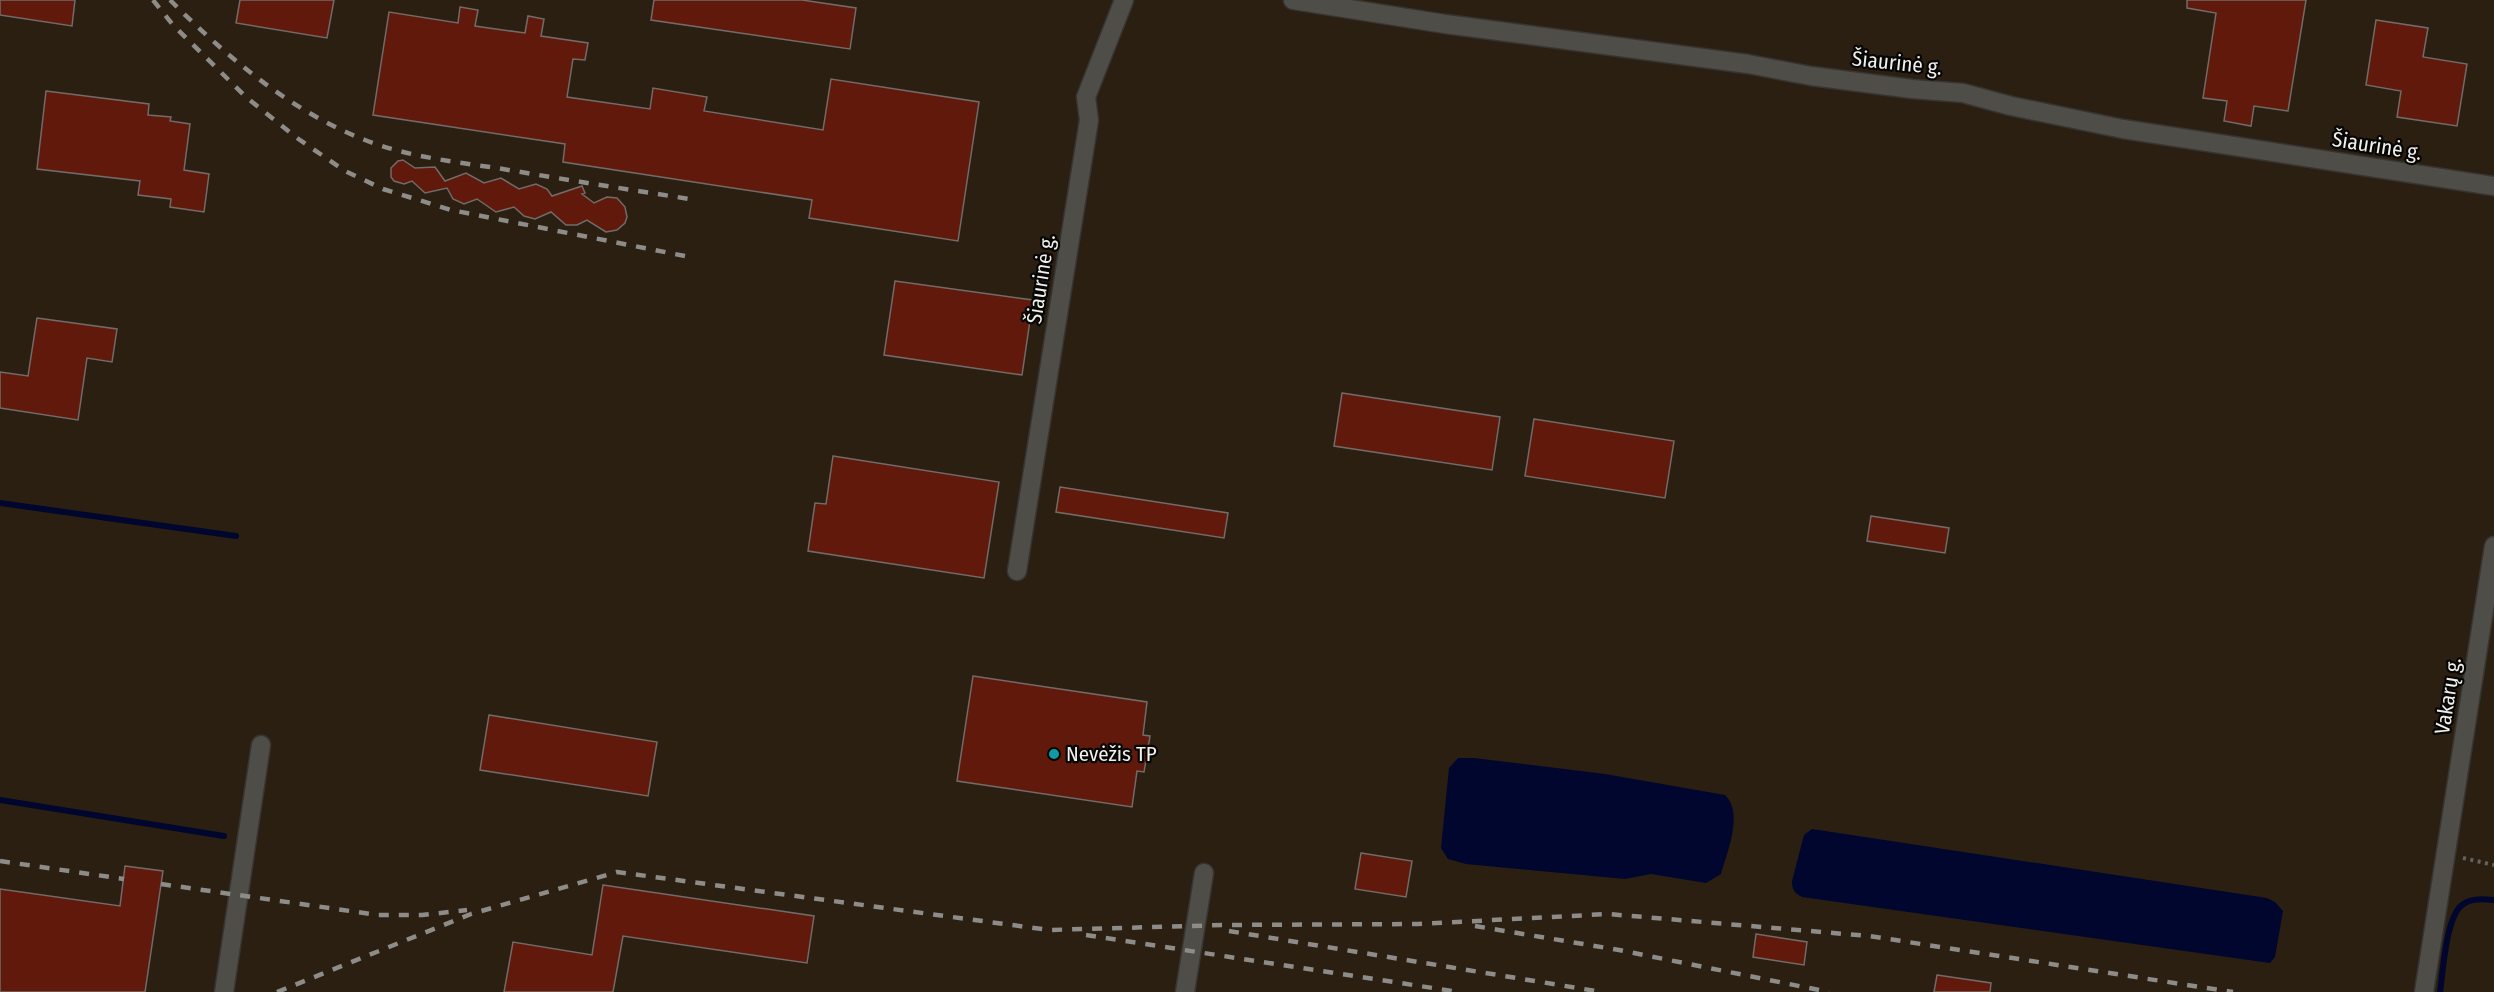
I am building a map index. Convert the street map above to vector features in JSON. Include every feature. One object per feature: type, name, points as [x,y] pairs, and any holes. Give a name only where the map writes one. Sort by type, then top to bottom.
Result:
[{"type":"street","name":"Šiaurinė g.","points":[[1017,571],[1089,120],[1086,97],[1124,0]]},
{"type":"street","name":"Šiaurinė g.","points":[[1293,0],[1445,24],[1748,64],[1811,76],[1963,93],[2011,106],[2123,129],[2494,186]]},
{"type":"street","name":"Vakarų g.","points":[[2424,992],[2494,546]]},
{"type":"street","points":[[224,992],[261,745]]},
{"type":"street","points":[[1185,992],[1204,873]]},
{"type":"path","points":[[2446,854],[2494,865]]},
{"type":"shaded area","points":[[0,0],[2494,0],[2494,992],[0,992]]},
{"type":"water","points":[[1458,758],[1605,774],[1725,795],[1731,803],[1734,822],[1721,874],[1706,883],[1651,874],[1625,879],[1466,864],[1448,859],[1441,848],[1449,768]]},
{"type":"water","points":[[1812,829],[2267,898],[2275,902],[2283,911],[2275,957],[2270,963],[1802,897],[1794,890],[1792,881],[1804,835]]},
{"type":"building","points":[[0,0],[75,0],[72,26],[0,15]]},
{"type":"building","points":[[240,0],[334,0],[327,38],[236,23]]},
{"type":"building","points":[[654,0],[802,0],[856,8],[850,49],[651,20]]},
{"type":"building","points":[[2187,0],[2306,0],[2288,111],[2254,106],[2251,126],[2224,121],[2227,101],[2203,98],[2216,13],[2187,8]]},
{"type":"building","points":[[460,7],[478,10],[475,26],[525,33],[528,16],[544,19],[541,36],[588,43],[585,60],[573,59],[567,97],[650,109],[653,88],[707,97],[704,111],[823,130],[831,79],[979,102],[958,241],[809,218],[812,200],[563,162],[565,144],[373,115],[389,12],[458,23]]},
{"type":"building","points":[[2376,20],[2428,28],[2423,57],[2467,64],[2457,126],[2397,117],[2401,91],[2366,85]]},
{"type":"building","points":[[46,91],[149,104],[148,115],[171,117],[170,121],[190,124],[184,170],[209,174],[204,212],[170,207],[171,199],[138,195],[140,181],[37,169]]},
{"type":"building","points":[[403,160],[415,168],[435,167],[445,181],[466,173],[484,183],[501,178],[519,189],[536,184],[547,189],[552,196],[582,186],[585,193],[582,194],[594,203],[607,197],[617,198],[625,207],[627,217],[625,223],[617,230],[606,232],[587,220],[577,225],[566,225],[551,212],[535,219],[524,216],[514,207],[496,212],[477,199],[464,204],[453,199],[447,188],[425,193],[412,181],[404,184],[394,181],[391,177],[391,168],[398,161]]},
{"type":"building","points":[[895,281],[1033,300],[1022,375],[884,355]]},
{"type":"building","points":[[37,318],[117,329],[112,362],[87,358],[78,420],[0,408],[0,372],[28,376]]},
{"type":"building","points":[[1342,393],[1500,417],[1492,470],[1334,446]]},
{"type":"building","points":[[1534,419],[1674,441],[1665,498],[1525,476]]},
{"type":"building","points":[[833,456],[999,482],[984,578],[808,551],[815,503],[826,504]]},
{"type":"building","points":[[1060,487],[1228,513],[1224,538],[1056,512]]},
{"type":"building","points":[[1871,516],[1949,528],[1945,553],[1867,541]]},
{"type":"building","name":"Nevėžis TP","points":[[973,676],[1147,702],[1143,735],[1150,736],[1144,772],[1137,771],[1132,807],[957,781]]},
{"type":"building","points":[[489,715],[657,742],[648,796],[480,770]]},
{"type":"building","points":[[1361,853],[1412,861],[1406,897],[1355,889]]},
{"type":"building","points":[[125,866],[163,871],[145,992],[0,992],[0,889],[120,906]]},
{"type":"building","points":[[603,885],[814,916],[807,963],[623,936],[613,992],[504,992],[513,942],[592,955]]},
{"type":"building","points":[[1756,934],[1807,942],[1804,965],[1753,957]]},
{"type":"building","points":[[1937,975],[1991,983],[1990,992],[1934,992]]},
{"type":"waterway","points":[[0,503],[236,536]]},
{"type":"waterway","points":[[0,800],[224,836]]},
{"type":"waterway","points":[[2440,992],[2446,946],[2457,911],[2469,901],[2494,900]]},
{"type":"railway","points":[[153,0],[173,25],[246,97],[297,138],[345,171],[383,189],[451,210],[685,256]]},
{"type":"railway","points":[[170,0],[237,61],[285,98],[337,128],[365,140],[398,151],[433,158],[696,200]]},
{"type":"railway","points":[[0,861],[124,879]]},
{"type":"railway","points":[[277,992],[471,914],[617,872],[1049,930],[1224,925],[1418,924],[1608,914],[1869,936],[2233,992]]},
{"type":"railway","points":[[161,884],[378,915],[422,915],[467,910]]},
{"type":"railway","points":[[1475,926],[1619,950],[1829,992]]},
{"type":"railway","points":[[1229,931],[1602,992]]},
{"type":"railway","points":[[1086,935],[1459,992]]},
{"type":"place","name":"Nevėžis TP","points":[[1054,754]]}]
